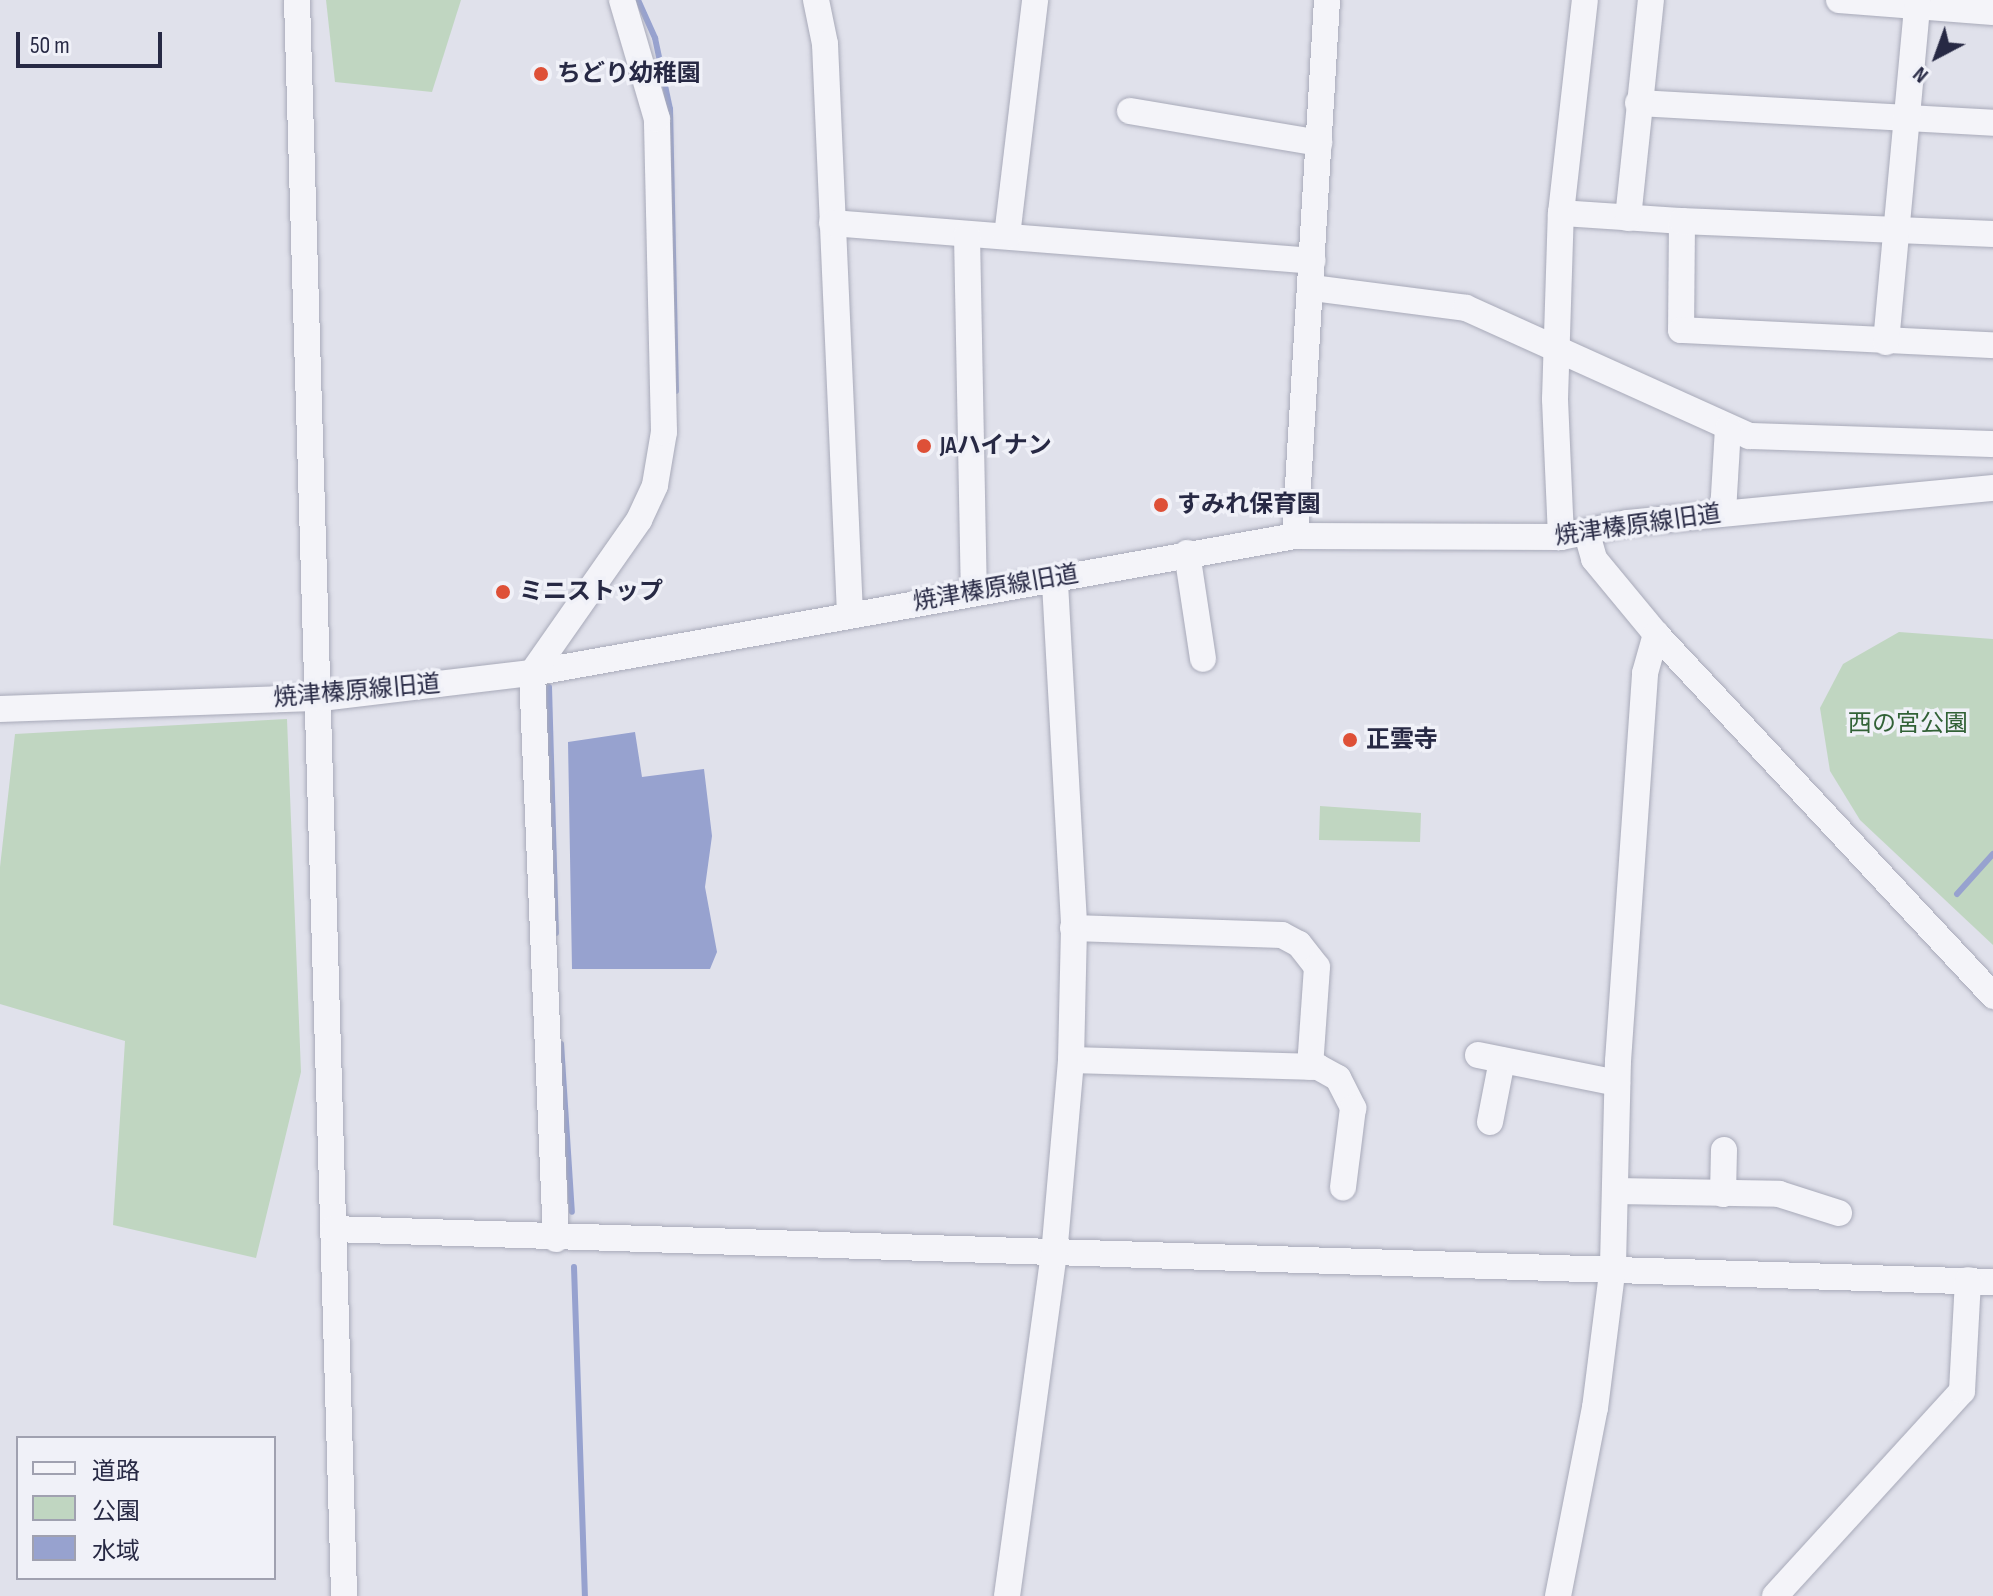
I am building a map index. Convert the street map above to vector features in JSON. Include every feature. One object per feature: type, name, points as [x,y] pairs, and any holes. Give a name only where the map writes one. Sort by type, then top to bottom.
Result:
[{"type":"street","points":[[297,0],[321,698],[344,1596]]},
{"type":"street","points":[[556,1239],[532,673],[639,520],[655,485],[664,432],[657,119],[622,0]]},
{"type":"street","points":[[816,0],[825,44],[850,614]]},
{"type":"street","points":[[1007,236],[1035,0]]},
{"type":"street","points":[[1295,536],[1313,288],[1327,0]]},
{"type":"street","points":[[1585,0],[1561,213],[1556,352],[1574,536],[1656,634],[1993,996]]},
{"type":"street","points":[[1628,218],[1651,0]]},
{"type":"street","points":[[1839,0],[1993,12]]},
{"type":"street","points":[[1886,342],[1918,4]]},
{"type":"street","points":[[1638,103],[1993,123]]},
{"type":"street","points":[[1130,111],[1319,143]]},
{"type":"street","points":[[1561,213],[1993,234]]},
{"type":"street","points":[[1682,221],[1681,330],[1993,345]]},
{"type":"street","points":[[832,223],[1313,261]]},
{"type":"street","points":[[967,235],[974,590]]},
{"type":"street","points":[[1313,288],[1466,308],[1556,352],[1728,428],[1780,441],[1993,444]]},
{"type":"street","points":[[1723,512],[1728,428]]},
{"type":"street","name":"焼津榛原線旧道","points":[[0,709],[321,698],[532,673],[974,590],[1055,579],[1295,536],[1574,536],[1723,512],[1993,488]]},
{"type":"street","points":[[1187,553],[1203,659]]},
{"type":"street","points":[[1007,1596],[1054,1255],[1071,1060],[1073,928],[1055,579]]},
{"type":"street","points":[[1558,1596],[1595,1408],[1613,1265],[1617,1083],[1645,673],[1656,634]]},
{"type":"street","points":[[1073,928],[1282,935],[1299,944],[1317,967],[1310,1067]]},
{"type":"street","points":[[1490,1122],[1490,1058],[1617,1083]]},
{"type":"street","points":[[1071,1060],[1310,1067],[1338,1078],[1353,1108],[1343,1187]]},
{"type":"street","points":[[1723,1194],[1724,1150]]},
{"type":"street","points":[[1615,1191],[1779,1194],[1839,1213]]},
{"type":"street","points":[[333,1229],[1054,1255],[1613,1265],[1980,1281],[1962,1391],[1775,1596]]},
{"type":"green space","points":[[326,0],[461,0],[432,92],[335,82]]},
{"type":"green space","name":"西の宮公園","points":[[1899,632],[1993,639],[1993,945],[1860,820],[1830,771],[1820,708],[1843,664]]},
{"type":"green space","points":[[287,719],[301,1072],[256,1258],[113,1225],[125,1041],[0,1004],[0,867],[15,734]]},
{"type":"green space","points":[[1320,806],[1421,813],[1420,842],[1319,840]]},
{"type":"water","points":[[635,732],[642,777],[704,769],[712,836],[705,887],[717,952],[710,969],[572,969],[568,742]]},
{"type":"waterway","points":[[638,0],[655,38],[670,109],[676,391]]},
{"type":"waterway","points":[[549,687],[556,933]]},
{"type":"waterway","points":[[1957,894],[1993,854]]},
{"type":"waterway","points":[[561,1044],[572,1212]]},
{"type":"waterway","points":[[574,1267],[585,1596]]},
{"type":"place","name":"ちどり幼稚園","points":[[541,74]]},
{"type":"place","name":"JAハイナン","points":[[924,446]]},
{"type":"place","name":"すみれ保育園","points":[[1161,505]]},
{"type":"place","name":"ミニストップ","points":[[503,592]]},
{"type":"place","name":"正雲寺","points":[[1350,740]]}]
